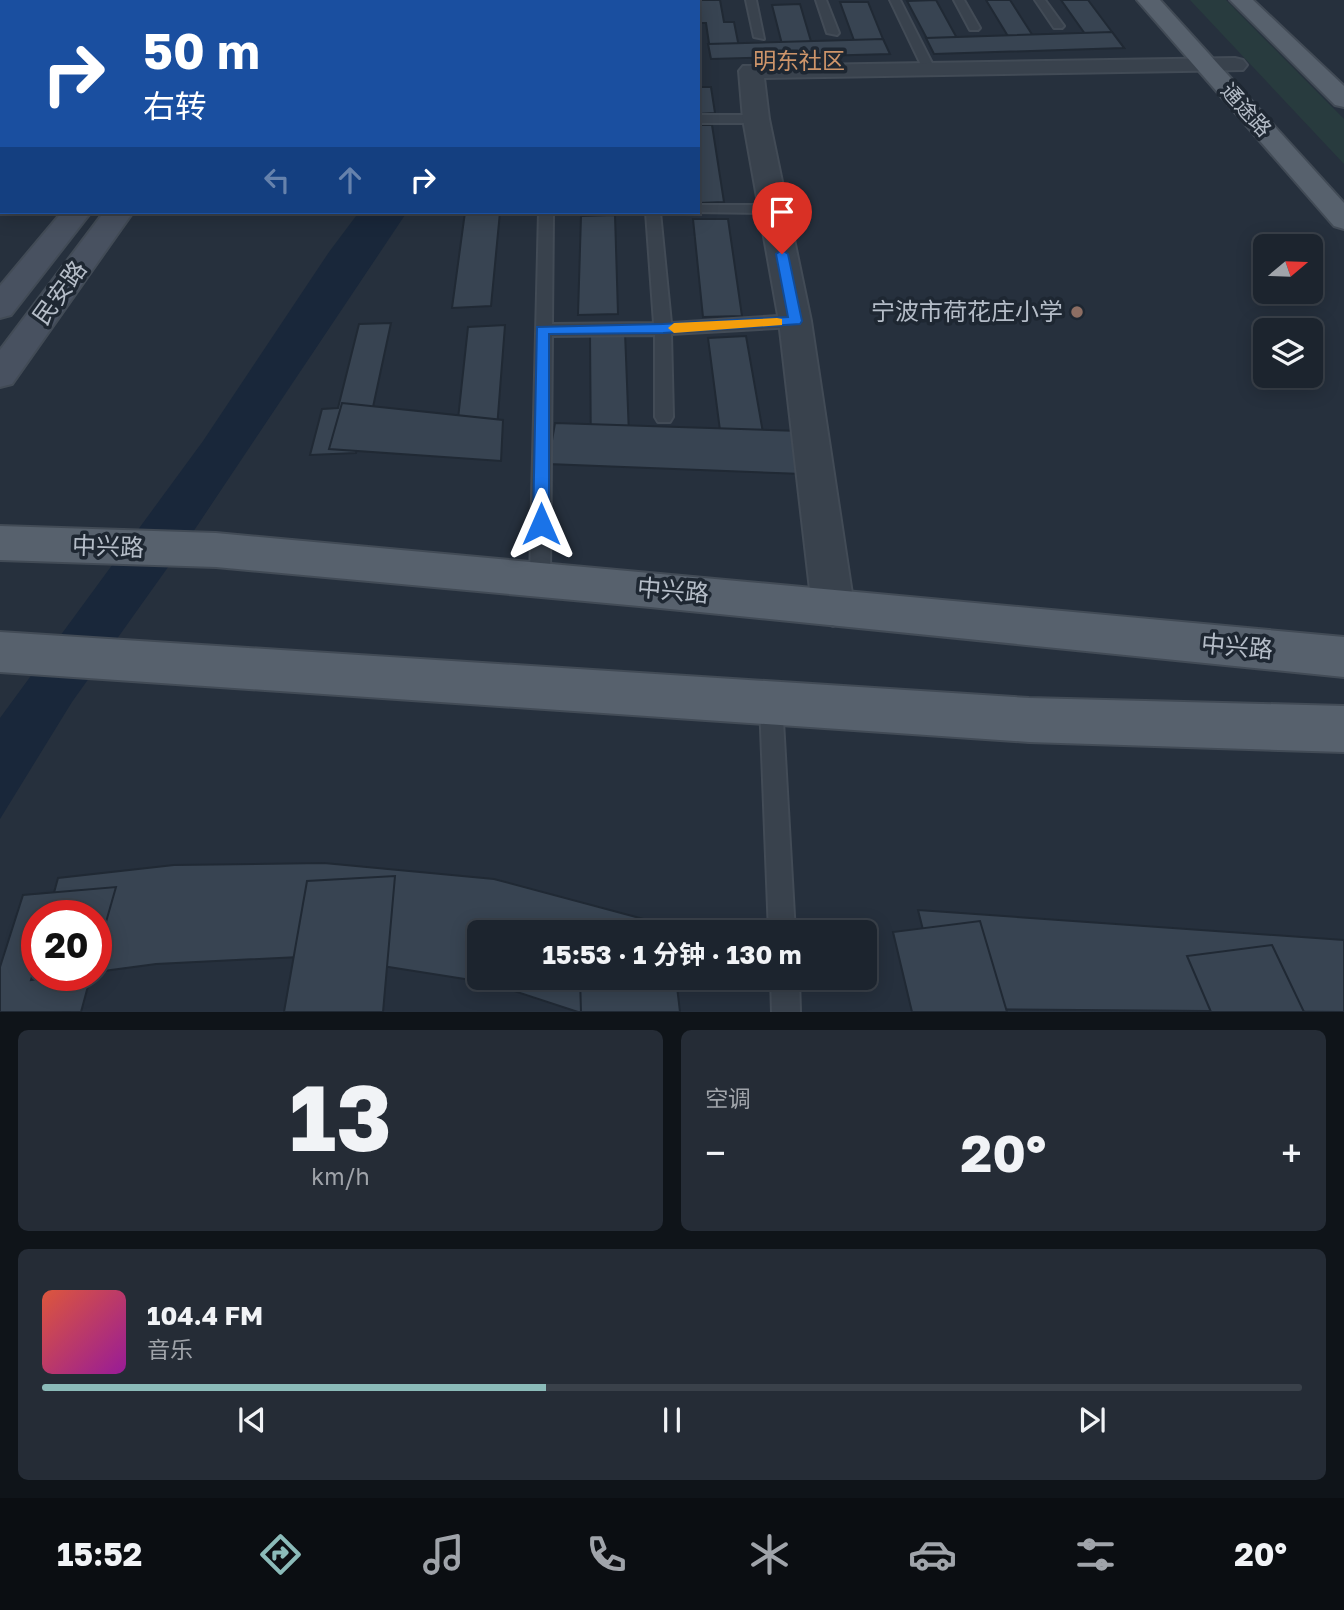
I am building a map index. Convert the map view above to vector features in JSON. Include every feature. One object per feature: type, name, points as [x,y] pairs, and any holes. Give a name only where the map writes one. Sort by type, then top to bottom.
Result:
[{"type":"main road","name":"通途路","points":[[1148,0],[1221,65],[1344,185]]},
{"type":"main road","name":"通途路","points":[[1176,0],[1221,65],[1344,220]]},
{"type":"main road","points":[[1241,0],[1344,100]]},
{"type":"main road","name":"民安路","points":[[0,307],[75,214]]},
{"type":"main road","name":"民安路","points":[[0,375],[118,214]]},
{"type":"main road","name":"中兴路","points":[[0,543],[216,550],[1344,657]]},
{"type":"main road","points":[[0,652],[1029,720],[1344,729]]},
{"type":"street","points":[[833,607],[795,321],[756,119],[751,71],[1221,65]]},
{"type":"lane","points":[[751,0],[760,37]]},
{"type":"lane","points":[[821,0],[833,33]]},
{"type":"lane","points":[[895,0],[929,69]]},
{"type":"lane","points":[[959,0],[974,28]]},
{"type":"lane","points":[[1040,0],[1058,26]]},
{"type":"lane","points":[[700,120],[756,119]]},
{"type":"lane","points":[[700,209],[773,209]]},
{"type":"lane","points":[[540,579],[545,214]]},
{"type":"lane","points":[[653,214],[663,329],[664,417]]},
{"type":"lane","points":[[542,330],[663,329],[795,321]]},
{"type":"lane","points":[[771,703],[781,920]]},
{"type":"lane","points":[[785,990],[786,1012]]},
{"type":"shaded area","points":[[1190,0],[1226,0],[1344,119],[1344,164]]},
{"type":"water","points":[[358,214],[406,214],[193,532],[72,702],[0,819],[0,718],[203,441],[329,252]]},
{"type":"building","points":[[700,0],[720,0],[724,22],[734,22],[741,57],[711,57],[706,23],[700,23]]},
{"type":"building","points":[[936,0],[964,51],[934,52],[907,1]]},
{"type":"building","points":[[986,0],[1010,0],[1042,50],[1017,51]]},
{"type":"building","points":[[1061,0],[1088,0],[1124,48],[1095,48]]},
{"type":"building","points":[[840,2],[868,2],[889,54],[859,54]]},
{"type":"building","points":[[800,4],[815,55],[785,56],[772,5]]},
{"type":"building","points":[[1112,32],[1124,48],[934,54],[926,38]]},
{"type":"building","points":[[883,39],[890,54],[711,59],[708,44]]},
{"type":"building","points":[[700,87],[711,87],[715,113],[700,114]]},
{"type":"building","points":[[700,125],[712,125],[724,202],[700,203]]},
{"type":"building","points":[[465,214],[500,214],[491,306],[452,308]]},
{"type":"building","points":[[615,215],[618,314],[578,315],[581,216]]},
{"type":"building","points":[[693,219],[728,219],[742,316],[703,317]]},
{"type":"building","points":[[391,323],[373,407],[366,408],[356,453],[310,455],[322,409],[338,408],[359,324]]},
{"type":"building","points":[[505,325],[495,454],[454,456],[468,327]]},
{"type":"building","points":[[625,332],[630,461],[591,463],[590,333]]},
{"type":"building","points":[[746,336],[769,467],[725,469],[708,338]]},
{"type":"building","points":[[342,403],[503,420],[501,461],[329,449]]},
{"type":"building","points":[[555,423],[800,431],[803,474],[548,464]]},
{"type":"building","points":[[324,863],[494,879],[647,920],[467,920],[467,979],[319,956],[156,964],[112,970],[112,900],[52,900],[58,878],[174,865]]},
{"type":"building","points":[[395,876],[383,1012],[284,1012],[307,881]]},
{"type":"building","points":[[116,887],[112,901],[21,900],[23,895]]},
{"type":"building","points":[[21,901],[21,991],[87,991],[81,1012],[0,1012],[0,967]]},
{"type":"building","points":[[918,910],[1344,940],[1344,1012],[943,1009]]},
{"type":"building","points":[[980,921],[1007,1012],[912,1012],[893,932]]},
{"type":"building","points":[[1272,945],[1304,1012],[1211,1012],[1187,956]]},
{"type":"building","points":[[511,990],[636,990],[631,1012],[578,1012]]},
{"type":"building","points":[[580,990],[677,990],[680,1012],[581,1012]]},
{"type":"slow traffic","points":[[674,328],[777,322]]},
{"type":"place","name":"宁波市荷花庄小学","points":[[1077,312]]},
{"type":"district","name":"明东社区","points":[[799,61]]},
{"type":"route","points":[[541,524],[542,330],[663,329],[795,321],[782,254]]}]
